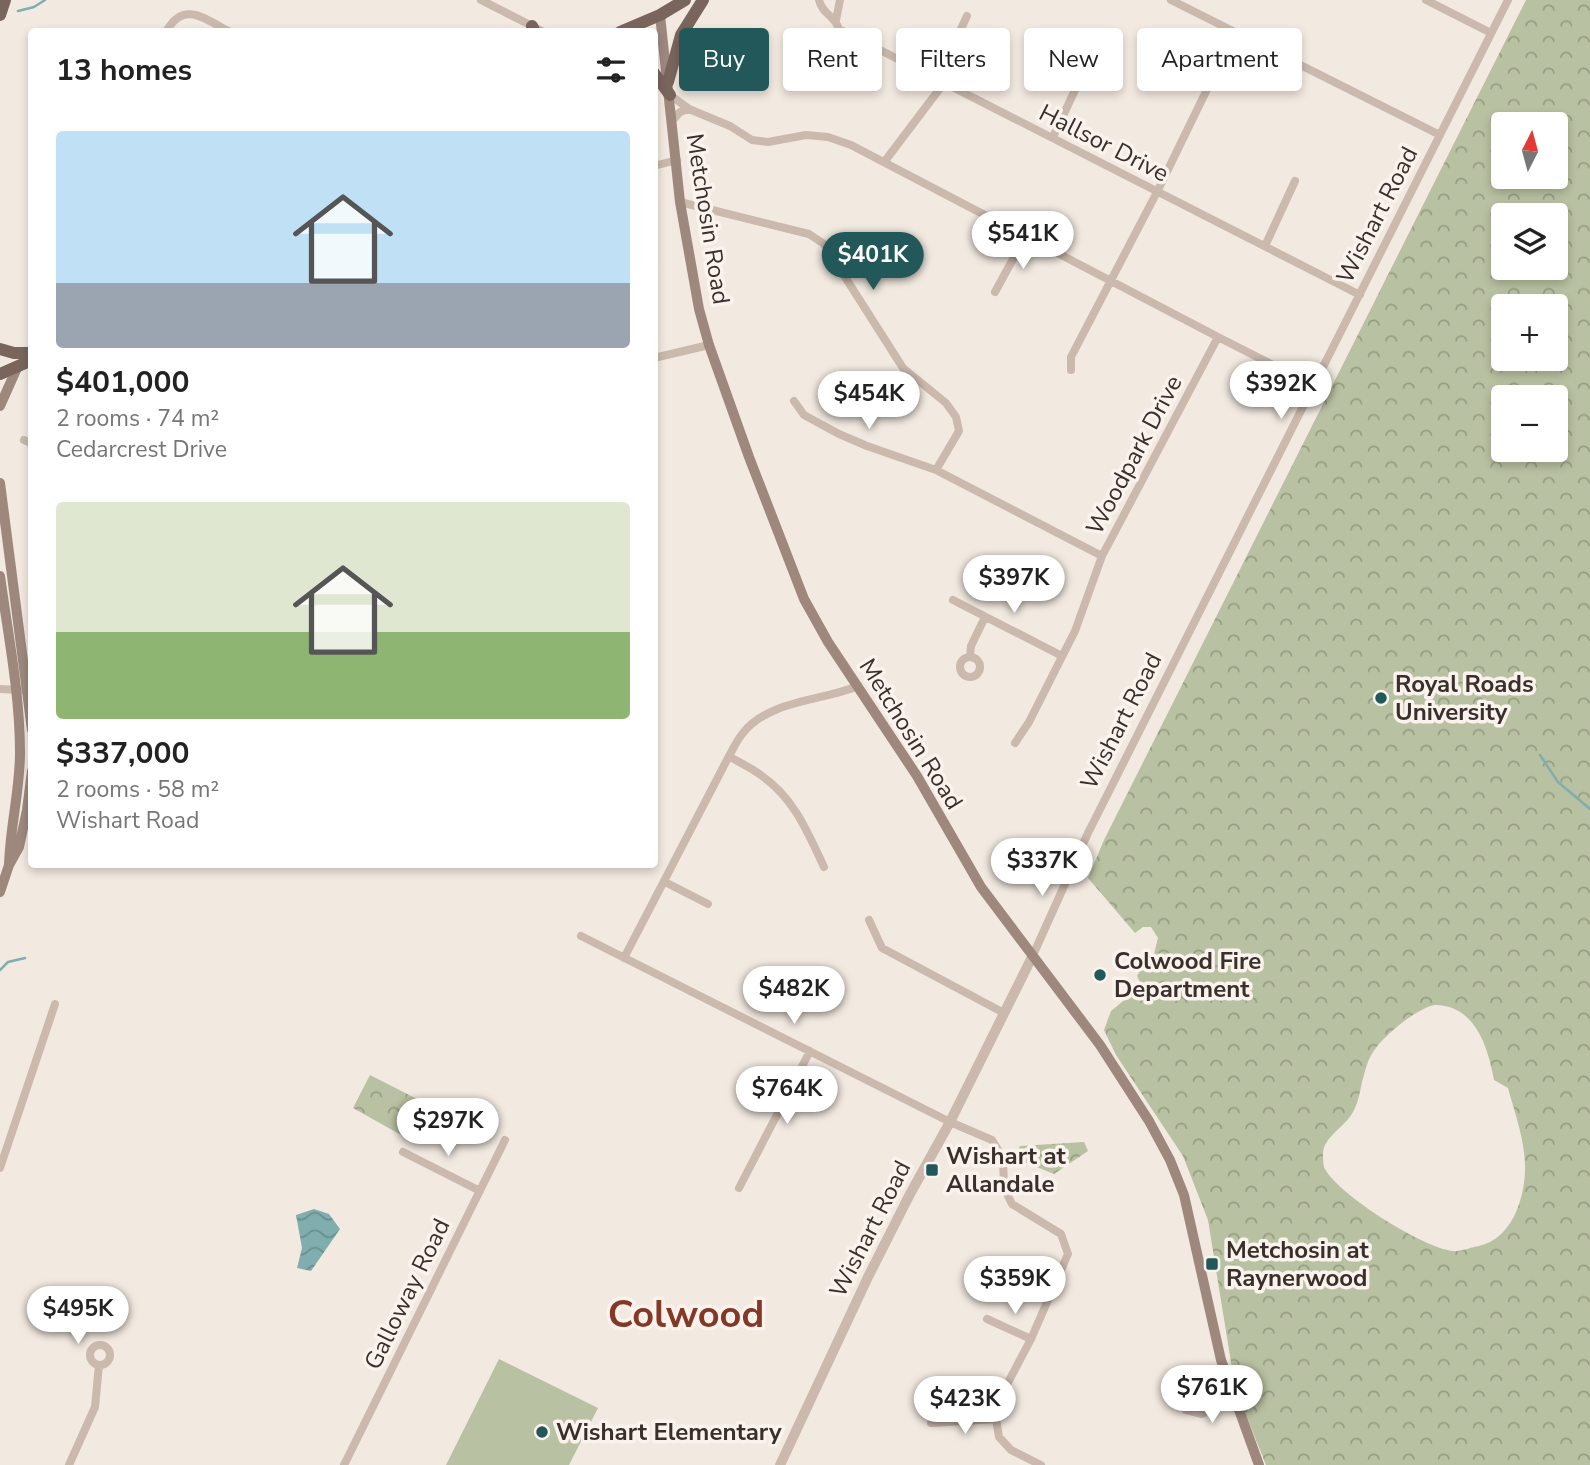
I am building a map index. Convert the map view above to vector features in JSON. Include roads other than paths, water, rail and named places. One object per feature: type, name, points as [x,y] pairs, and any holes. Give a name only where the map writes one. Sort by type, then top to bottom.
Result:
[{"type":"main road","points":[[0,15],[5,0]]},
{"type":"main road","points":[[629,28],[660,15],[685,0]]},
{"type":"main road","points":[[669,88],[681,35],[704,0]]},
{"type":"main road","name":"Metchosin Road","points":[[660,15],[680,202],[692,276],[709,345],[804,599],[828,642],[912,768],[981,887],[1100,1045],[1149,1121],[1170,1160],[1184,1195],[1214,1333],[1234,1399],[1259,1465]]},
{"type":"main road","points":[[658,77],[669,88]]},
{"type":"main road","points":[[0,349],[28,353]]},
{"type":"main road","points":[[0,374],[28,362]]},
{"type":"main road","points":[[0,406],[17,368]]},
{"type":"main road","points":[[0,483],[28,683]]},
{"type":"main road","points":[[0,576],[15,690],[20,754],[9,865]]},
{"type":"main road","points":[[0,892],[9,865],[19,847],[28,798]]},
{"type":"street","points":[[481,0],[533,28]]},
{"type":"street","name":"Hallsor Drive","points":[[819,0],[826,13],[836,20],[839,29],[896,59]]},
{"type":"street","points":[[836,20],[840,0]]},
{"type":"street","points":[[1171,0],[1227,28]]},
{"type":"street","points":[[1426,0],[1491,33]]},
{"type":"street","name":"Wishart Road","points":[[780,1465],[909,1194],[950,1122],[1033,955],[1092,825],[1508,0]]},
{"type":"street","points":[[168,28],[172,19],[187,12],[222,28]]},
{"type":"street","points":[[962,28],[967,16]]},
{"type":"street","points":[[1302,66],[1440,135]]},
{"type":"street","points":[[669,88],[688,109],[730,126],[752,140],[768,142],[806,135],[828,137],[851,145],[1314,386]]},
{"type":"street","points":[[885,161],[935,91]]},
{"type":"street","name":"Hallsor Drive","points":[[959,91],[1360,295]]},
{"type":"street","points":[[1053,137],[1075,91]]},
{"type":"street","points":[[1071,370],[1071,357],[1206,91]]},
{"type":"street","points":[[672,121],[680,112],[688,109]]},
{"type":"street","points":[[658,165],[677,160]]},
{"type":"street","points":[[1265,246],[1295,181]]},
{"type":"street","points":[[680,202],[809,234],[824,244],[903,368],[946,403],[956,417],[959,431],[936,470]]},
{"type":"street","points":[[995,292],[1025,237]]},
{"type":"street","name":"Woodpark Drive","points":[[1015,743],[1029,722],[1075,631],[1102,556],[1218,337]]},
{"type":"street","points":[[658,357],[709,345]]},
{"type":"street","points":[[794,401],[804,415],[839,434],[936,470],[1102,556]]},
{"type":"street","points":[[953,600],[1062,656]]},
{"type":"street","points":[[970,657],[971,646],[985,617]]},
{"type":"street","points":[[624,958],[744,732],[760,718],[784,707],[839,694],[858,686]]},
{"type":"street","points":[[0,689],[28,690]]},
{"type":"street","points":[[729,756],[763,776],[785,797],[800,816],[824,867]]},
{"type":"street","points":[[665,882],[708,904]]},
{"type":"street","points":[[869,920],[882,948],[1004,1013]]},
{"type":"street","points":[[581,936],[950,1122],[992,1140],[1003,1158],[1004,1188],[1012,1204],[1060,1234],[1068,1254],[1031,1339],[1001,1396],[996,1419],[999,1437],[1011,1450],[1041,1465]]},
{"type":"street","points":[[0,1168],[55,1004]]},
{"type":"street","points":[[738,1188],[810,1051]]},
{"type":"street","name":"Galloway Road","points":[[344,1465],[505,1140]]},
{"type":"street","points":[[403,1152],[480,1191]]},
{"type":"street","points":[[987,1319],[1031,1339]]},
{"type":"street","points":[[69,1465],[91,1419],[100,1365]]},
{"type":"street","points":[[1186,1410],[1202,1413],[1234,1399]]},
{"type":"street","points":[[931,1423],[996,1419]]},
{"type":"water","points":[[314,1209],[329,1214],[340,1229],[311,1271],[297,1268],[302,1248],[296,1215]]},
{"type":"waterway","points":[[18,11],[34,7],[45,0]]},
{"type":"waterway","points":[[1540,755],[1558,782],[1590,809]]},
{"type":"waterway","points":[[0,970],[8,962],[25,958]]},
{"type":"place","name":"Royal Roads University","points":[[1381,698]]},
{"type":"place","name":"Colwood Fire Department","points":[[1100,975]]},
{"type":"place","name":"Wishart at Allandale","points":[[932,1170]]},
{"type":"place","name":"Metchosin at Raynerwood","points":[[1212,1264]]},
{"type":"place","name":"Wishart Elementary","points":[[542,1432]]},
{"type":"district","name":"Colwood","points":[[686,1314]]}]
